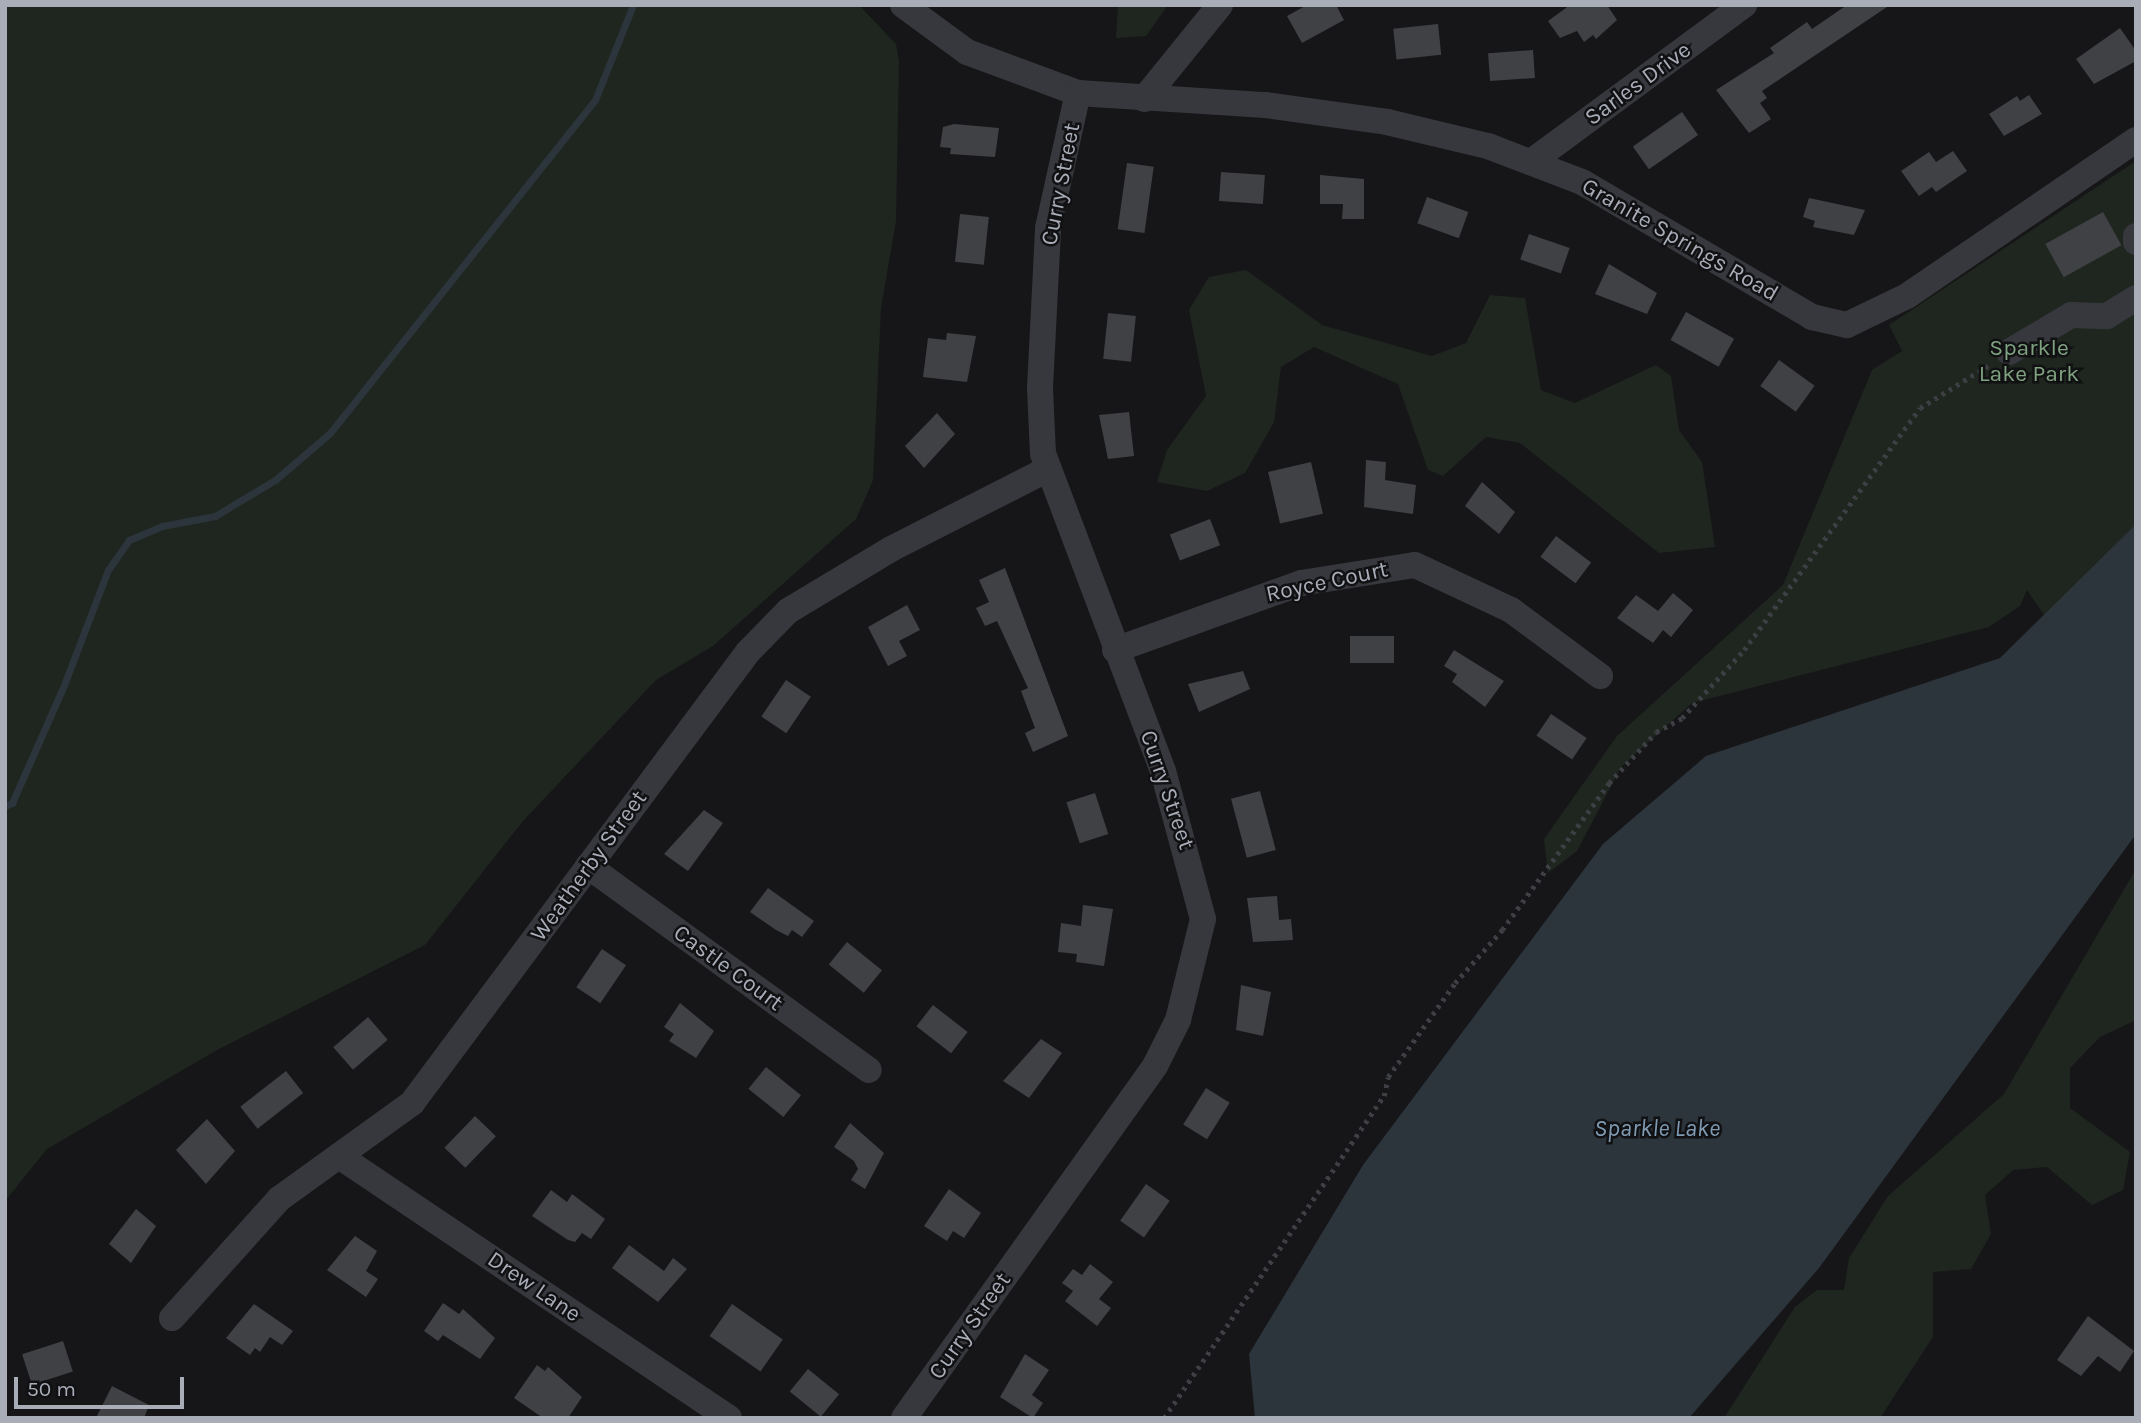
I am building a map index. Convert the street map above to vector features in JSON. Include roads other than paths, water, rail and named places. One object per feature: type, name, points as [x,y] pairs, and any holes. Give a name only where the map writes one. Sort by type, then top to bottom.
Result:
[{"type":"street","name":"Granite Springs Road","points":[[903,5],[967,52],[1079,93],[1266,105],[1387,122],[1488,146],[1583,182],[1679,234],[1812,317],[1847,325],[1907,296],[2136,140]]},
{"type":"street","points":[[1144,99],[1220,5]]},
{"type":"street","name":"Sarles Drive","points":[[1531,162],[1744,5]]},
{"type":"street","name":"Curry Street","points":[[904,1418],[1155,1066],[1178,1020],[1195,963],[1203,919],[1194,871],[1163,771],[1048,469],[1040,388],[1048,228],[1079,93]]},
{"type":"street","points":[[2136,236],[2136,242]]},
{"type":"street","points":[[2009,352],[2071,315],[2108,316],[2136,298]]},
{"type":"street","name":"Weatherby Street","points":[[172,1318],[270,1208],[412,1103],[748,652],[788,611],[891,550],[1048,469]]},
{"type":"street","name":"Royce Court","points":[[1115,650],[1301,583],[1416,565],[1511,610],[1600,676]]},
{"type":"street","name":"Castle Court","points":[[588,866],[869,1070]]},
{"type":"street","name":"Drew Lane","points":[[340,1156],[729,1418]]},
{"type":"water","name":"Sparkle Lake","points":[[2136,524],[2136,834],[1819,1268],[1689,1418],[1255,1418],[1249,1354],[1363,1165],[1603,844],[1706,756],[2000,658]]},
{"type":"waterway","points":[[5,806],[12,803],[64,685],[108,570],[129,540],[162,526],[215,516],[275,480],[330,433],[595,100],[633,5]]},
{"type":"park label","name":"Sparkle Lake Park","points":[[2029,361]]}]
